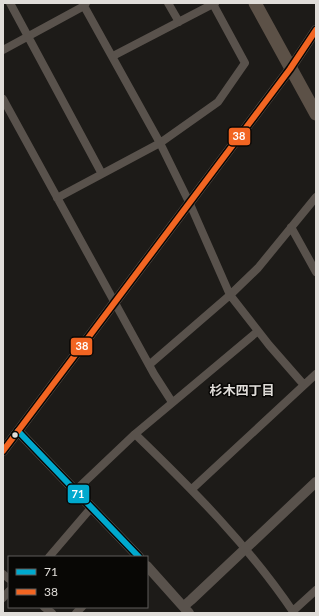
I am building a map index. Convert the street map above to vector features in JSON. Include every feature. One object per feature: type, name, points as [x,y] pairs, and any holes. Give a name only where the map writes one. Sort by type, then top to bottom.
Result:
[{"type":"main road","points":[[255,3],[316,114]]},
{"type":"street","points":[[10,3],[102,174]]},
{"type":"street","points":[[168,3],[179,22]]},
{"type":"street","points":[[57,198],[160,143],[218,102],[245,62],[214,4],[113,56]]},
{"type":"street","points":[[3,50],[85,5],[160,143],[190,204],[230,295],[258,331],[304,385]]},
{"type":"street","points":[[3,452],[190,204],[290,69],[316,30]]},
{"type":"street","points":[[3,99],[115,303],[172,402]]},
{"type":"street","points":[[150,365],[230,295],[258,268],[316,197]]},
{"type":"street","points":[[291,228],[316,272]]},
{"type":"street","points":[[75,491],[135,434],[258,331]]},
{"type":"street","points":[[192,489],[316,374]]},
{"type":"street","points":[[18,431],[136,556]]},
{"type":"street","points":[[135,434],[192,489],[246,548],[294,612],[316,590]]},
{"type":"street","points":[[148,567],[186,609],[191,600],[316,482]]},
{"type":"street","points":[[50,556],[91,508]]},
{"type":"transit line","name":"38","points":[[3,451],[290,69],[316,30]]},
{"type":"transit line","name":"71","points":[[18,431],[138,556]]},
{"type":"district","name":"杉木四丁目","points":[[242,390]]}]
